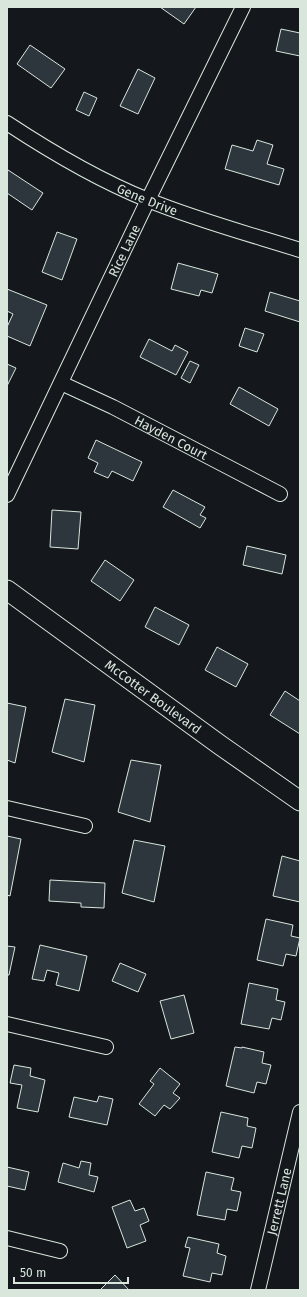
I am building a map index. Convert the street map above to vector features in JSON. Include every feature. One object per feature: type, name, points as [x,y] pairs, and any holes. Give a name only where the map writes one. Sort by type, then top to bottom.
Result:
[{"type":"street","name":"Rice Lane","points":[[7,495],[148,200],[243,7]]},
{"type":"street","name":"Gene Drive","points":[[7,123],[65,159],[116,186],[148,200],[300,250]]},
{"type":"street","name":"Hayden Court","points":[[61,383],[113,407],[280,494]]},
{"type":"street","name":"McCotter Boulevard","points":[[7,590],[220,745],[300,801]]},
{"type":"street","points":[[7,808],[85,826]]},
{"type":"street","points":[[7,1024],[106,1047]]},
{"type":"street","name":"Jerrett Lane","points":[[258,1290],[300,1112]]},
{"type":"street","points":[[7,1238],[60,1251]]},
{"type":"building","points":[[160,7],[196,7],[184,24]]},
{"type":"building","points":[[281,29],[300,33],[300,56],[276,51]]},
{"type":"building","points":[[30,45],[65,69],[51,88],[17,64]]},
{"type":"building","points":[[138,69],[155,78],[138,114],[120,106]]},
{"type":"building","points":[[84,92],[97,98],[89,116],[76,110]]},
{"type":"building","points":[[257,140],[273,145],[267,164],[284,169],[279,185],[225,169],[232,145],[253,151]]},
{"type":"building","points":[[8,170],[43,193],[32,210],[7,193]]},
{"type":"building","points":[[57,232],[77,239],[62,280],[42,272]]},
{"type":"building","points":[[178,263],[218,274],[212,293],[201,290],[199,296],[171,289]]},
{"type":"building","points":[[7,289],[47,305],[30,346],[7,336],[7,327],[13,314],[7,311]]},
{"type":"building","points":[[270,292],[300,301],[300,322],[265,311]]},
{"type":"building","points":[[245,328],[264,334],[257,352],[239,346]]},
{"type":"building","points":[[149,339],[172,351],[175,345],[188,352],[176,375],[140,357]]},
{"type":"building","points":[[190,361],[199,365],[190,383],[181,378]]},
{"type":"building","points":[[7,364],[16,368],[7,386]]},
{"type":"building","points":[[239,387],[278,409],[269,426],[230,404]]},
{"type":"building","points":[[96,440],[142,462],[133,481],[112,471],[108,478],[94,472],[98,463],[88,458]]},
{"type":"building","points":[[173,490],[205,507],[200,515],[206,518],[200,528],[163,507]]},
{"type":"building","points":[[52,510],[81,512],[78,549],[50,547]]},
{"type":"building","points":[[247,546],[286,555],[282,574],[243,565]]},
{"type":"building","points":[[105,560],[134,580],[120,601],[91,581]]},
{"type":"building","points":[[155,607],[189,625],[179,645],[145,627]]},
{"type":"building","points":[[217,647],[248,664],[236,687],[205,670]]},
{"type":"building","points":[[285,691],[300,701],[300,734],[270,715]]},
{"type":"building","points":[[65,699],[95,705],[84,762],[52,752]]},
{"type":"building","points":[[7,703],[26,707],[15,763],[7,760]]},
{"type":"building","points":[[131,760],[161,765],[150,822],[118,812]]},
{"type":"building","points":[[7,836],[21,839],[10,896],[7,895]]},
{"type":"building","points":[[134,840],[165,846],[154,902],[122,893]]},
{"type":"building","points":[[282,856],[300,861],[300,902],[273,896]]},
{"type":"building","points":[[50,880],[105,883],[104,908],[81,907],[81,903],[49,901]]},
{"type":"building","points":[[266,919],[293,925],[291,936],[300,938],[296,956],[286,954],[283,966],[257,960]]},
{"type":"building","points":[[40,945],[87,956],[79,991],[56,985],[59,973],[47,970],[44,981],[32,979]]},
{"type":"building","points":[[7,946],[15,947],[9,975],[7,975]]},
{"type":"building","points":[[120,963],[146,974],[138,992],[112,981]]},
{"type":"building","points":[[249,983],[278,989],[276,1000],[285,1002],[281,1020],[272,1018],[269,1029],[241,1024]]},
{"type":"building","points":[[184,995],[194,1033],[171,1039],[160,1001]]},
{"type":"building","points":[[235,1047],[264,1052],[262,1063],[271,1065],[266,1084],[257,1082],[254,1093],[226,1086]]},
{"type":"building","points":[[14,1065],[31,1068],[30,1076],[45,1080],[38,1112],[17,1108],[22,1085],[10,1083]]},
{"type":"building","points":[[160,1068],[180,1084],[173,1093],[180,1098],[170,1109],[164,1105],[155,1116],[139,1104],[154,1084],[150,1081]]},
{"type":"building","points":[[99,1096],[113,1099],[107,1125],[69,1117],[74,1097],[97,1102]]},
{"type":"building","points":[[221,1112],[248,1118],[247,1126],[256,1128],[252,1148],[242,1146],[239,1158],[212,1152]]},
{"type":"building","points":[[81,1161],[91,1163],[89,1175],[98,1177],[94,1192],[58,1182],[63,1163],[79,1168]]},
{"type":"building","points":[[7,1167],[29,1172],[25,1190],[7,1186]]},
{"type":"building","points":[[206,1172],[234,1178],[231,1190],[241,1192],[237,1211],[227,1209],[225,1220],[197,1215]]},
{"type":"building","points":[[130,1200],[135,1211],[144,1208],[149,1221],[140,1225],[146,1241],[127,1248],[112,1207]]},
{"type":"building","points":[[188,1237],[219,1244],[217,1253],[226,1256],[222,1275],[212,1273],[210,1282],[183,1276],[190,1248],[185,1247]]},
{"type":"building","points":[[115,1275],[129,1290],[100,1290]]}]
